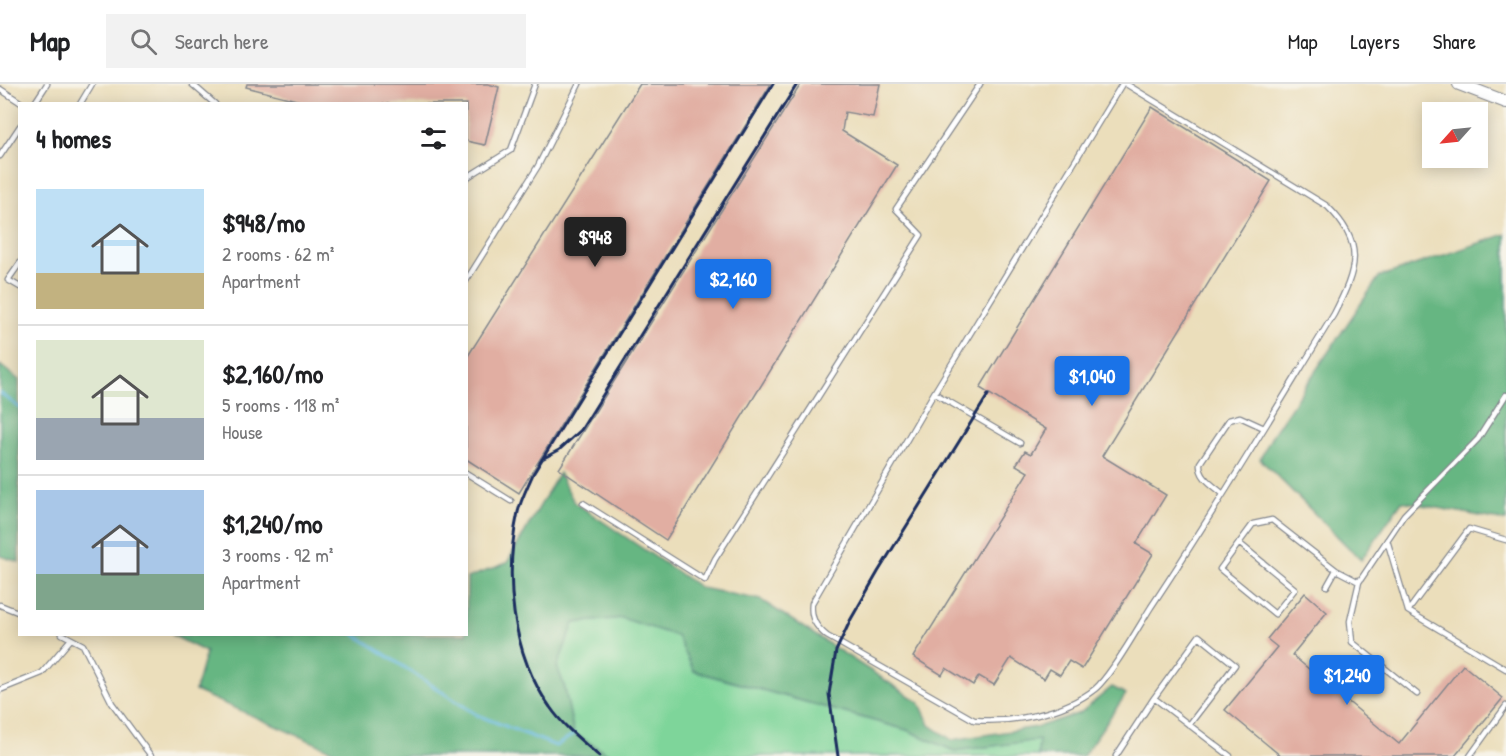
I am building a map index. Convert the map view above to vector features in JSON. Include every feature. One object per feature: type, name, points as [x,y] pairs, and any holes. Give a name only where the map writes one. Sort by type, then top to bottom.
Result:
[{"type":"street","points":[[1459,84],[1506,102]]},
{"type":"lane","points":[[35,102],[47,84]]},
{"type":"lane","points":[[81,102],[92,84]]},
{"type":"lane","points":[[192,84],[213,102]]},
{"type":"lane","points":[[468,177],[511,150],[535,84]]},
{"type":"lane","points":[[468,278],[538,166],[579,84]]},
{"type":"lane","points":[[583,503],[705,580],[716,559],[921,235],[896,209],[980,84]]},
{"type":"lane","points":[[1124,84],[1313,196],[1338,218],[1353,244],[1356,257],[1354,273],[1347,289],[1223,494],[1097,688],[1067,705],[1032,716],[989,721],[974,720],[827,636],[819,629],[811,612],[819,588],[934,393],[1124,84]]},
{"type":"lane","points":[[0,89],[20,102]]},
{"type":"lane","points":[[0,156],[18,129]]},
{"type":"lane","points":[[18,266],[8,280],[18,286]]},
{"type":"lane","points":[[934,393],[1020,443]]},
{"type":"lane","points":[[1417,694],[1352,642],[1350,621],[1359,582],[1404,515],[1478,439],[1506,395]]},
{"type":"lane","points":[[1223,494],[1203,478],[1200,463],[1229,420],[1240,417],[1263,428]]},
{"type":"lane","points":[[468,474],[511,501]]},
{"type":"lane","points":[[1239,543],[1295,589],[1275,614],[1220,569],[1239,543],[1253,524],[1272,520],[1336,570],[1359,582]]},
{"type":"lane","points":[[1408,611],[1469,529],[1506,540]]},
{"type":"lane","points":[[1387,540],[1408,611],[1506,669]]},
{"type":"lane","points":[[1327,586],[1336,570]]},
{"type":"lane","points":[[0,605],[18,612]]},
{"type":"lane","points":[[66,636],[83,645],[112,703],[151,756]]},
{"type":"lane","points":[[1116,756],[1199,636],[1235,665],[1189,725]]},
{"type":"lane","points":[[0,690],[42,673],[71,639]]},
{"type":"lane","points":[[1154,698],[1230,756]]},
{"type":"lane","points":[[1470,756],[1506,706]]},
{"type":"green space","points":[[1506,234],[1506,521],[1402,501],[1361,560],[1260,459],[1273,434],[1379,277]]},
{"type":"green space","points":[[0,365],[18,379],[18,562],[0,556]]},
{"type":"green space","points":[[559,473],[574,502],[701,588],[761,600],[919,702],[930,725],[952,740],[1037,727],[1080,713],[1112,687],[1126,694],[1083,756],[1038,756],[1039,740],[954,751],[907,730],[694,671],[677,636],[622,618],[574,623],[557,667],[564,685],[574,734],[612,756],[345,756],[195,691],[206,652],[174,636],[468,636],[468,578],[507,563]]},
{"type":"green space","points":[[622,618],[677,636],[694,671],[907,730],[954,751],[1039,740],[1038,756],[612,756],[574,734],[564,685],[557,667],[574,623]]},
{"type":"building","points":[[247,84],[488,84],[499,87],[485,145],[468,141],[468,102],[304,102],[246,87]]},
{"type":"building","points":[[640,84],[771,84],[519,493],[468,460],[468,356]]},
{"type":"building","points":[[801,84],[880,84],[873,117],[845,112],[842,131],[897,165],[666,540],[559,469]]},
{"type":"building","points":[[1152,107],[1271,181],[1102,456],[1166,495],[1136,544],[1153,554],[1082,669],[1069,661],[1060,675],[1050,669],[1044,679],[1011,658],[994,685],[979,676],[973,685],[946,668],[942,675],[913,657],[1028,472],[1016,465],[1025,451],[1031,454],[1046,429],[980,388]]},
{"type":"building","points":[[1305,593],[1327,612],[1292,655],[1399,744],[1463,665],[1503,698],[1455,756],[1281,756],[1225,710],[1277,647],[1267,639]]},
{"type":"waterway","points":[[0,393],[18,406]]},
{"type":"waterway","points":[[357,636],[477,715],[556,746],[574,734]]},
{"type":"railway","points":[[599,756],[555,714],[537,686],[527,663],[519,638],[512,588],[512,562],[518,512],[533,474],[773,84]]},
{"type":"railway","points":[[542,459],[559,450],[581,430],[796,86]]},
{"type":"railway","points":[[838,756],[829,694],[836,651],[878,572],[988,395]]}]
